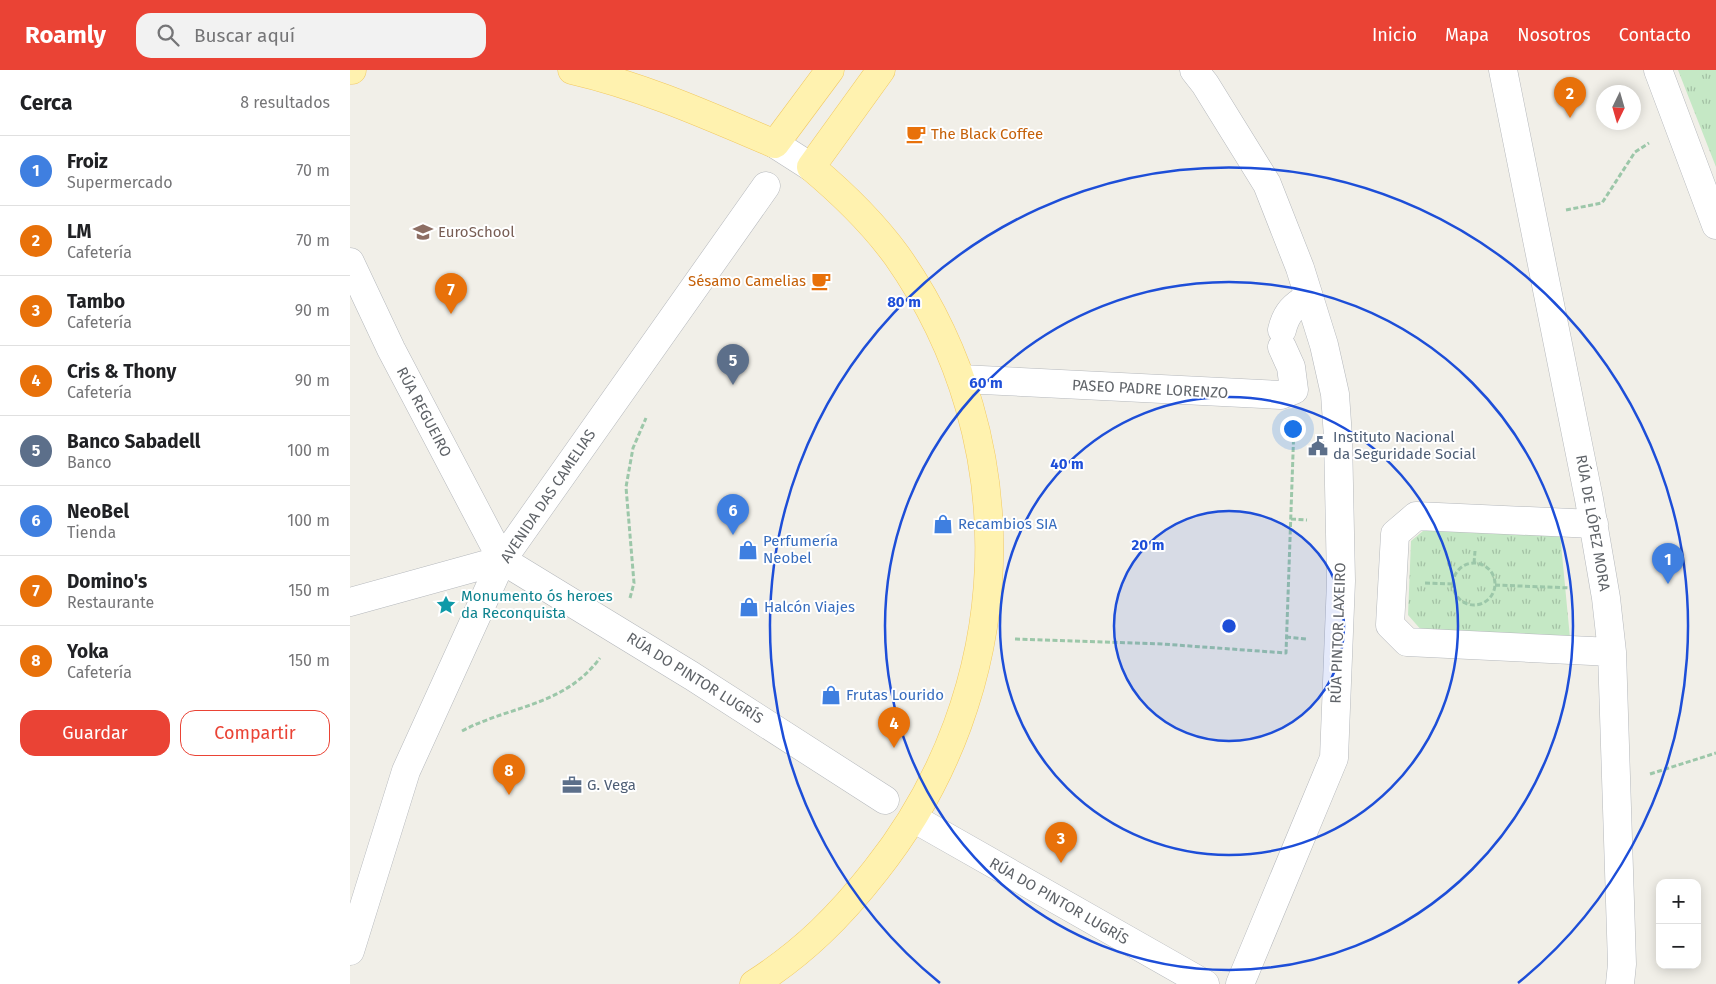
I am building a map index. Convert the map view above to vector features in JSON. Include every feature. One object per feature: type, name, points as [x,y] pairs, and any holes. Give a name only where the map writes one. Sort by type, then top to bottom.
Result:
[{"type":"main road","points":[[572,70],[596,76],[671,102],[775,144],[830,70]]},
{"type":"main road","points":[[754,984],[810,943],[850,904],[914,818],[945,758],[966,704],[982,638],[990,567],[990,519],[983,463],[961,379],[942,334],[923,297],[896,255],[866,219],[811,167],[881,70]]},
{"type":"street","name":"RÚA PINTOR LAXEIRO","points":[[1194,70],[1205,84],[1267,184],[1300,268],[1324,344],[1335,394],[1338,436],[1341,581],[1334,758],[1240,984]]},
{"type":"street","name":"RÚA DE LÓPEZ MORA","points":[[1503,70],[1594,524],[1606,598],[1612,652],[1622,964],[1620,984]]},
{"type":"street","points":[[1658,70],[1716,225]]},
{"type":"street","points":[[775,144],[811,167]]},
{"type":"street","name":"AVENIDA DAS CAMELIAS","points":[[350,951],[406,771],[502,560],[766,186]]},
{"type":"street","name":"RÚA REGUEIRO","points":[[350,262],[391,349],[502,560]]},
{"type":"street","points":[[1294,390],[1292,367],[1282,339],[1284,319],[1294,305],[1309,296]]},
{"type":"street","name":"PASEO PADRE LORENZO","points":[[961,379],[1281,395],[1294,390]]},
{"type":"street","points":[[1594,524],[1416,516],[1395,534],[1390,625],[1407,642],[1612,652]]},
{"type":"street","points":[[350,602],[502,560]]},
{"type":"street","name":"RÚA DO PINTOR LUGRÍS","points":[[502,560],[620,632],[885,800]]},
{"type":"street","name":"RÚA DO PINTOR LUGRÍS","points":[[914,818],[1204,984]]},
{"type":"path","points":[[1558,212],[1602,203],[1635,152]]},
{"type":"path","points":[[982,638],[1162,644],[1286,653],[1294,390]]},
{"type":"path","points":[[458,732],[547,701],[590,671],[620,632],[634,584],[626,487],[633,448],[650,412]]},
{"type":"path","points":[[1290,519],[1313,521]]},
{"type":"path","points":[[1474,563],[1489,569],[1495,585],[1488,600],[1472,605],[1458,599],[1453,584],[1459,569],[1466,564],[1474,563]]},
{"type":"path","points":[[1495,585],[1576,588]]},
{"type":"path","points":[[1286,637],[1308,639]]},
{"type":"path","points":[[1644,776],[1716,753]]},
{"type":"green space","points":[[1678,70],[1716,70],[1716,167]]},
{"type":"green space","points":[[1429,526],[1560,533],[1570,638],[1423,632],[1408,615],[1411,541]]},
{"type":"place","name":"LM","points":[[1570,118]]},
{"type":"place","name":"The Black Coffee","points":[[916,134]]},
{"type":"place","name":"EuroSchool","points":[[423,232]]},
{"type":"place","name":"Sésamo Camelias","points":[[821,281]]},
{"type":"place","name":"Domino's","points":[[451,314]]},
{"type":"place","name":"Banco Sabadell","points":[[733,385]]},
{"type":"place","name":"Instituto Nacional da Seguridade Social","points":[[1318,446]]},
{"type":"place","name":"Recambios SIA","points":[[943,524]]},
{"type":"place","name":"NeoBel","points":[[733,535]]},
{"type":"place","name":"Perfumería Neobel","points":[[748,550]]},
{"type":"place","name":"Froiz","points":[[1668,584]]},
{"type":"place","name":"Monumento ós heroes da Reconquista","points":[[446,605]]},
{"type":"place","name":"Halcón Viajes","points":[[749,607]]},
{"type":"place","name":"Frutas Lourido","points":[[831,695]]},
{"type":"place","name":"Cris & Thony","points":[[894,748]]},
{"type":"place","name":"G. Vega","points":[[572,785]]},
{"type":"place","name":"Yoka","points":[[509,795]]},
{"type":"place","name":"Tambo","points":[[1061,863]]}]
